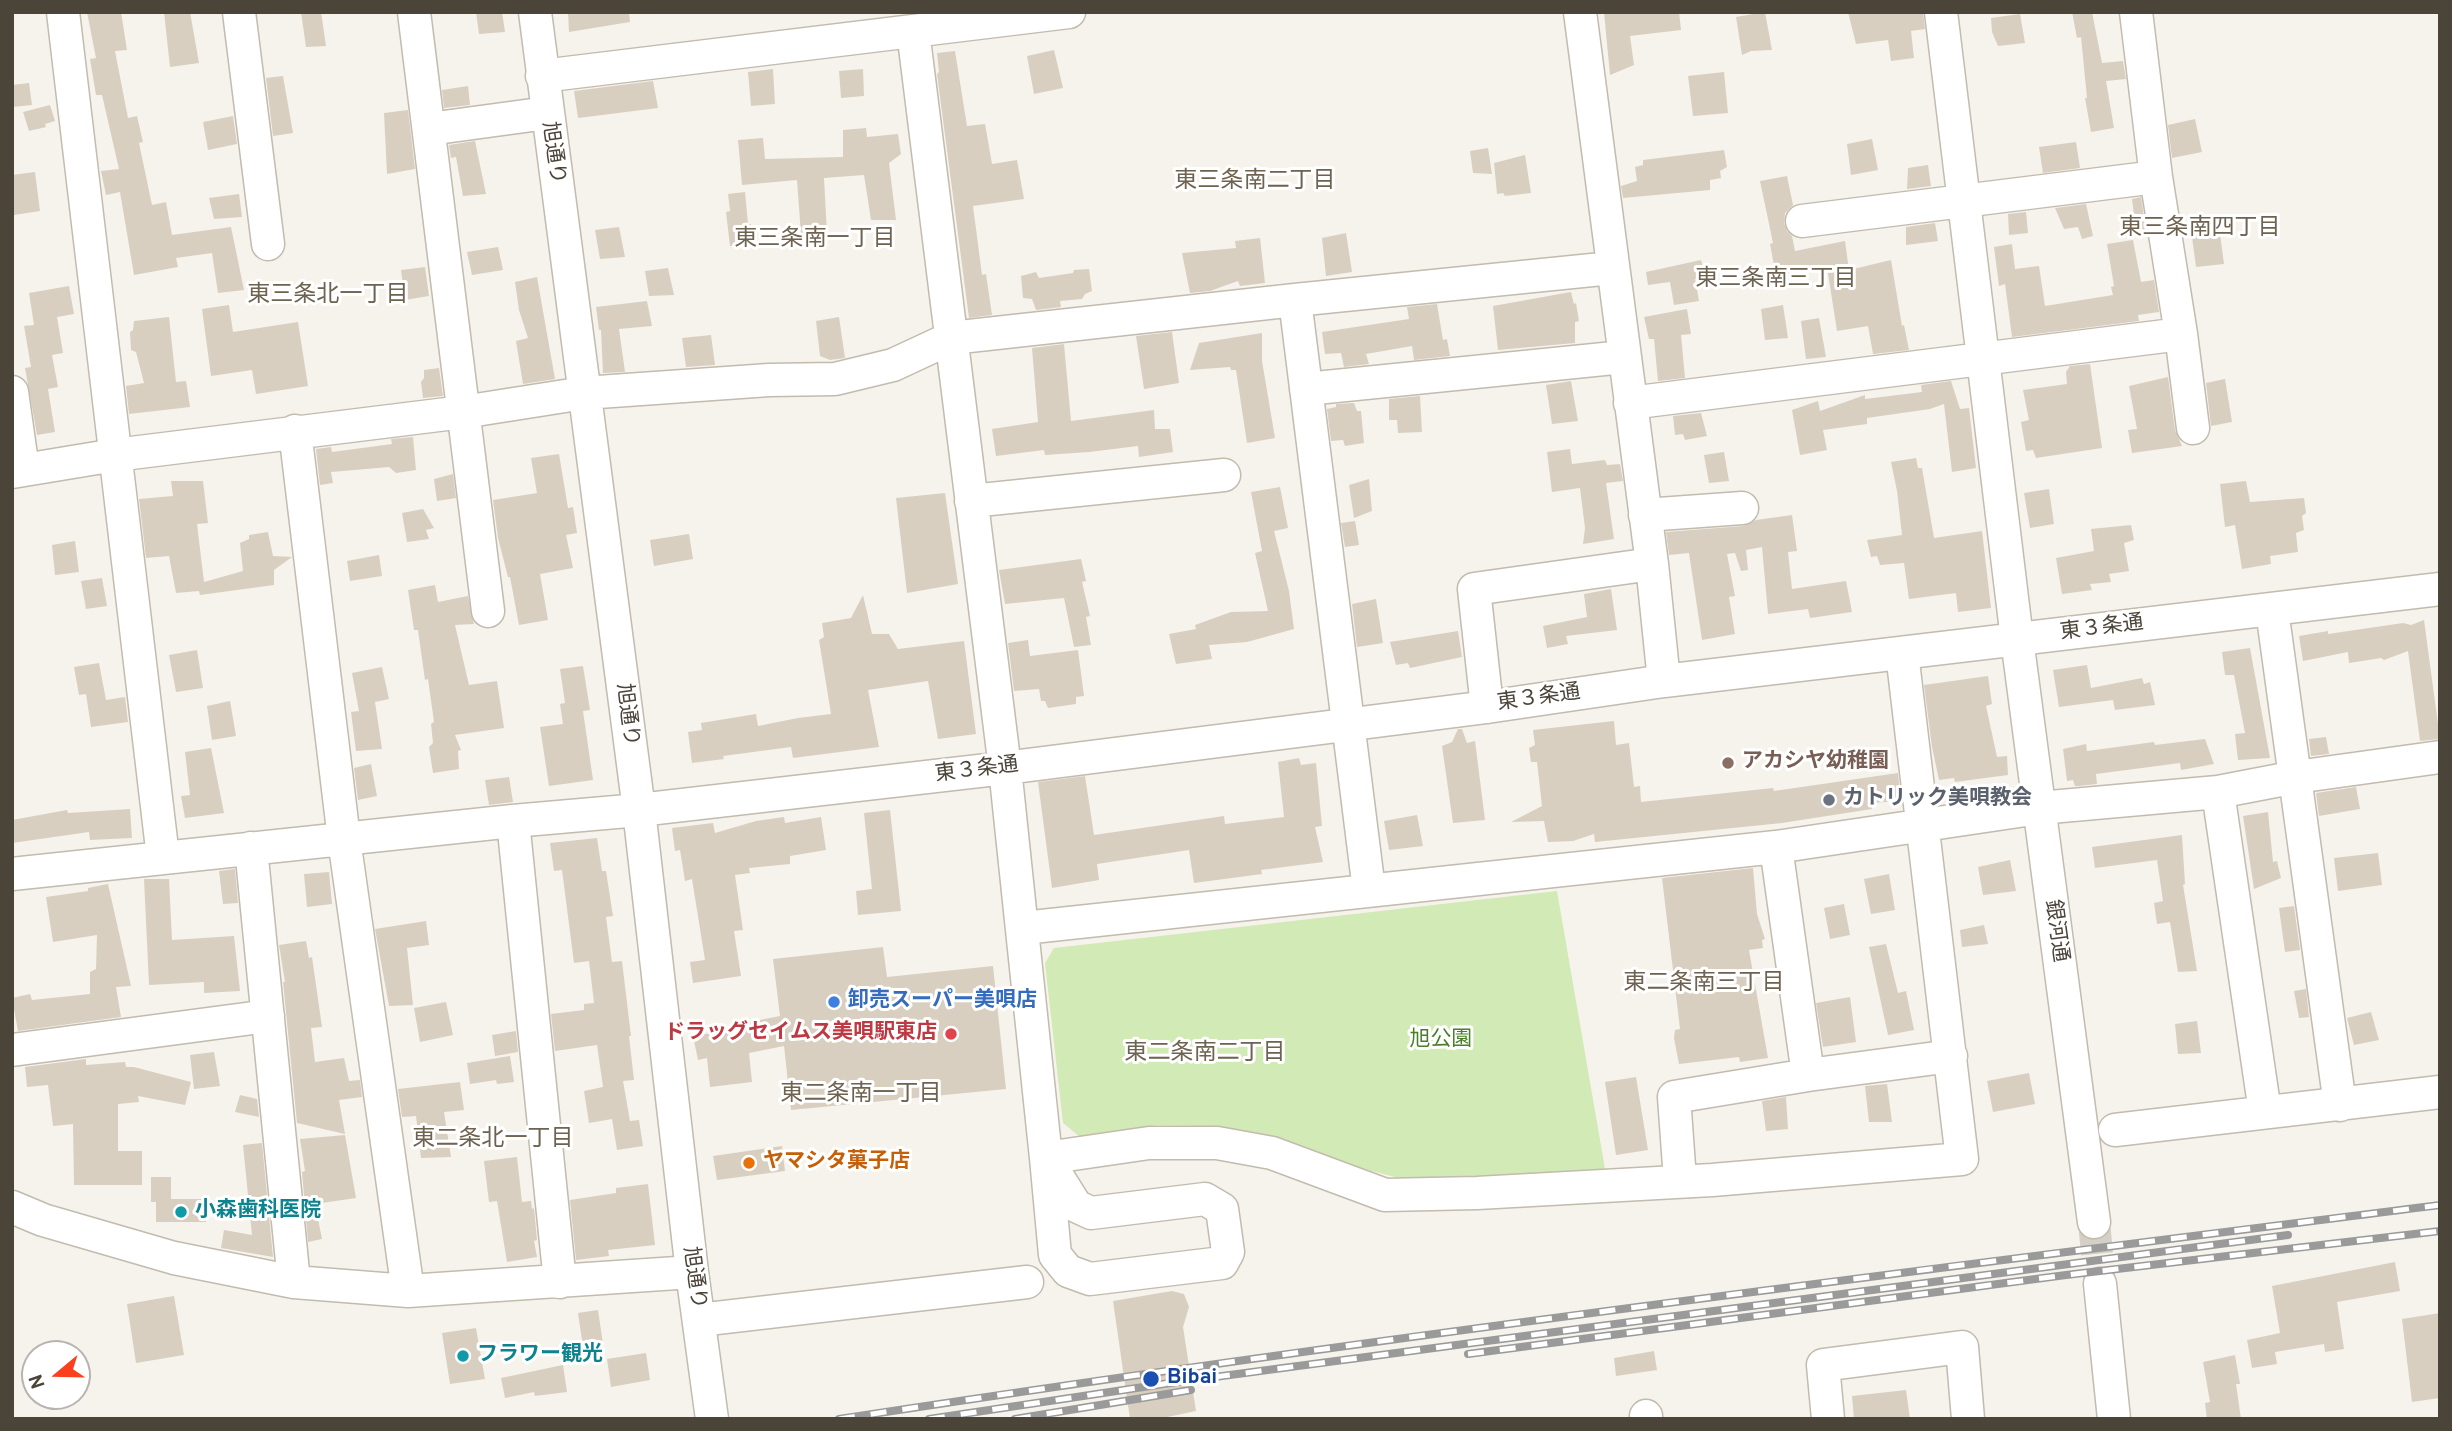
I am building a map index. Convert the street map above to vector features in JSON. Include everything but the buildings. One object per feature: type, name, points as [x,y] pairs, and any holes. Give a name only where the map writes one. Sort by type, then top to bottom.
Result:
[{"type":"street","points":[[63,12],[163,858]]},
{"type":"street","points":[[239,12],[268,244]]},
{"type":"street","points":[[414,12],[488,611]]},
{"type":"street","name":"旭通り","points":[[535,12],[639,810],[692,1272],[712,1419]]},
{"type":"street","points":[[542,76],[1069,12]]},
{"type":"street","points":[[1580,12],[1652,564],[1664,681]]},
{"type":"street","name":"銀河通","points":[[1941,12],[2017,639],[2094,1222]]},
{"type":"street","points":[[2136,12],[2156,177],[2193,428]]},
{"type":"street","points":[[913,31],[1005,768],[1055,1255],[1068,1271],[1090,1279],[1222,1263],[1228,1252],[1222,1209],[1205,1199],[1090,1213],[1076,1206],[1046,1158]]},
{"type":"street","points":[[429,129],[547,113]]},
{"type":"street","points":[[1802,221],[2156,177]]},
{"type":"street","points":[[12,392],[18,471],[115,455],[463,412],[584,393],[769,380],[835,379],[893,365],[951,338],[1612,268]]},
{"type":"street","points":[[1295,300],[1369,890]]},
{"type":"street","points":[[1630,403],[1984,361],[2180,334]]},
{"type":"street","points":[[1306,389],[1624,357]]},
{"type":"street","points":[[295,431],[344,839],[408,1291]]},
{"type":"street","points":[[971,501],[1224,475]]},
{"type":"street","points":[[1645,515],[1742,509]]},
{"type":"street","points":[[1487,707],[1474,589],[1652,564]]},
{"type":"street","name":"東３条通","points":[[12,874],[639,810],[1005,768],[1487,707],[1664,681],[2440,589]]},
{"type":"street","points":[[2272,610],[2340,1105]]},
{"type":"street","points":[[1046,1158],[1149,1143],[1217,1143],[1272,1153],[1385,1195],[1477,1193],[1712,1180],[1962,1159],[1902,653]]},
{"type":"street","points":[[1023,928],[1776,847],[2039,808],[2218,792],[2440,757]]},
{"type":"street","points":[[2218,792],[2265,1112]]},
{"type":"street","points":[[513,821],[560,1282]]},
{"type":"street","points":[[1776,847],[1808,1075]]},
{"type":"street","points":[[251,848],[294,1282]]},
{"type":"street","points":[[12,1050],[268,1016]]},
{"type":"street","points":[[1681,1180],[1674,1097],[1808,1075],[1951,1056]]},
{"type":"street","points":[[2115,1130],[2440,1092]]},
{"type":"street","points":[[12,1207],[43,1220],[174,1258],[294,1282],[408,1291],[692,1272]]},
{"type":"street","points":[[699,1320],[1027,1282]]},
{"type":"street","points":[[2101,1284],[2114,1419]]},
{"type":"street","points":[[1828,1419],[1823,1365],[1962,1347],[1968,1419]]},
{"type":"green space","name":"旭公園","points":[[1557,891],[1605,1169],[1489,1177],[1399,1178],[1340,1163],[1263,1135],[1211,1126],[1157,1125],[1080,1137],[1063,1123],[1045,963],[1054,948]]},
{"type":"tunnel","points":[[2094,1222],[2100,1284]]},
{"type":"railway","points":[[839,1419],[1439,1333],[2440,1205]]},
{"type":"railway","points":[[1468,1354],[2066,1275],[2440,1231]]},
{"type":"railway","points":[[929,1419],[1177,1382],[2288,1235]]},
{"type":"railway","points":[[1015,1419],[1191,1390]]},
{"type":"place","name":"アカシヤ幼稚園","points":[[1728,763]]},
{"type":"place","name":"カトリック美唄教会","points":[[1829,800]]},
{"type":"place","name":"卸売スーパー美唄店","points":[[834,1002]]},
{"type":"place","name":"ドラッグセイムス美唄駅東店","points":[[951,1034]]},
{"type":"place","name":"ヤマシタ菓子店","points":[[749,1163]]},
{"type":"place","name":"小森歯科医院","points":[[181,1212]]},
{"type":"place","name":"フラワー観光","points":[[463,1356]]},
{"type":"place","name":"Bibai","points":[[1151,1379]]},
{"type":"district","name":"東三条南二丁目","points":[[1255,182]]},
{"type":"district","name":"東三条南四丁目","points":[[2200,229]]},
{"type":"district","name":"東三条南一丁目","points":[[815,240]]},
{"type":"district","name":"東三条南三丁目","points":[[1776,280]]},
{"type":"district","name":"東三条北一丁目","points":[[328,296]]},
{"type":"district","name":"東二条南三丁目","points":[[1704,984]]},
{"type":"district","name":"東二条南二丁目","points":[[1205,1054]]},
{"type":"district","name":"東二条南一丁目","points":[[861,1095]]},
{"type":"district","name":"東二条北一丁目","points":[[493,1140]]}]
